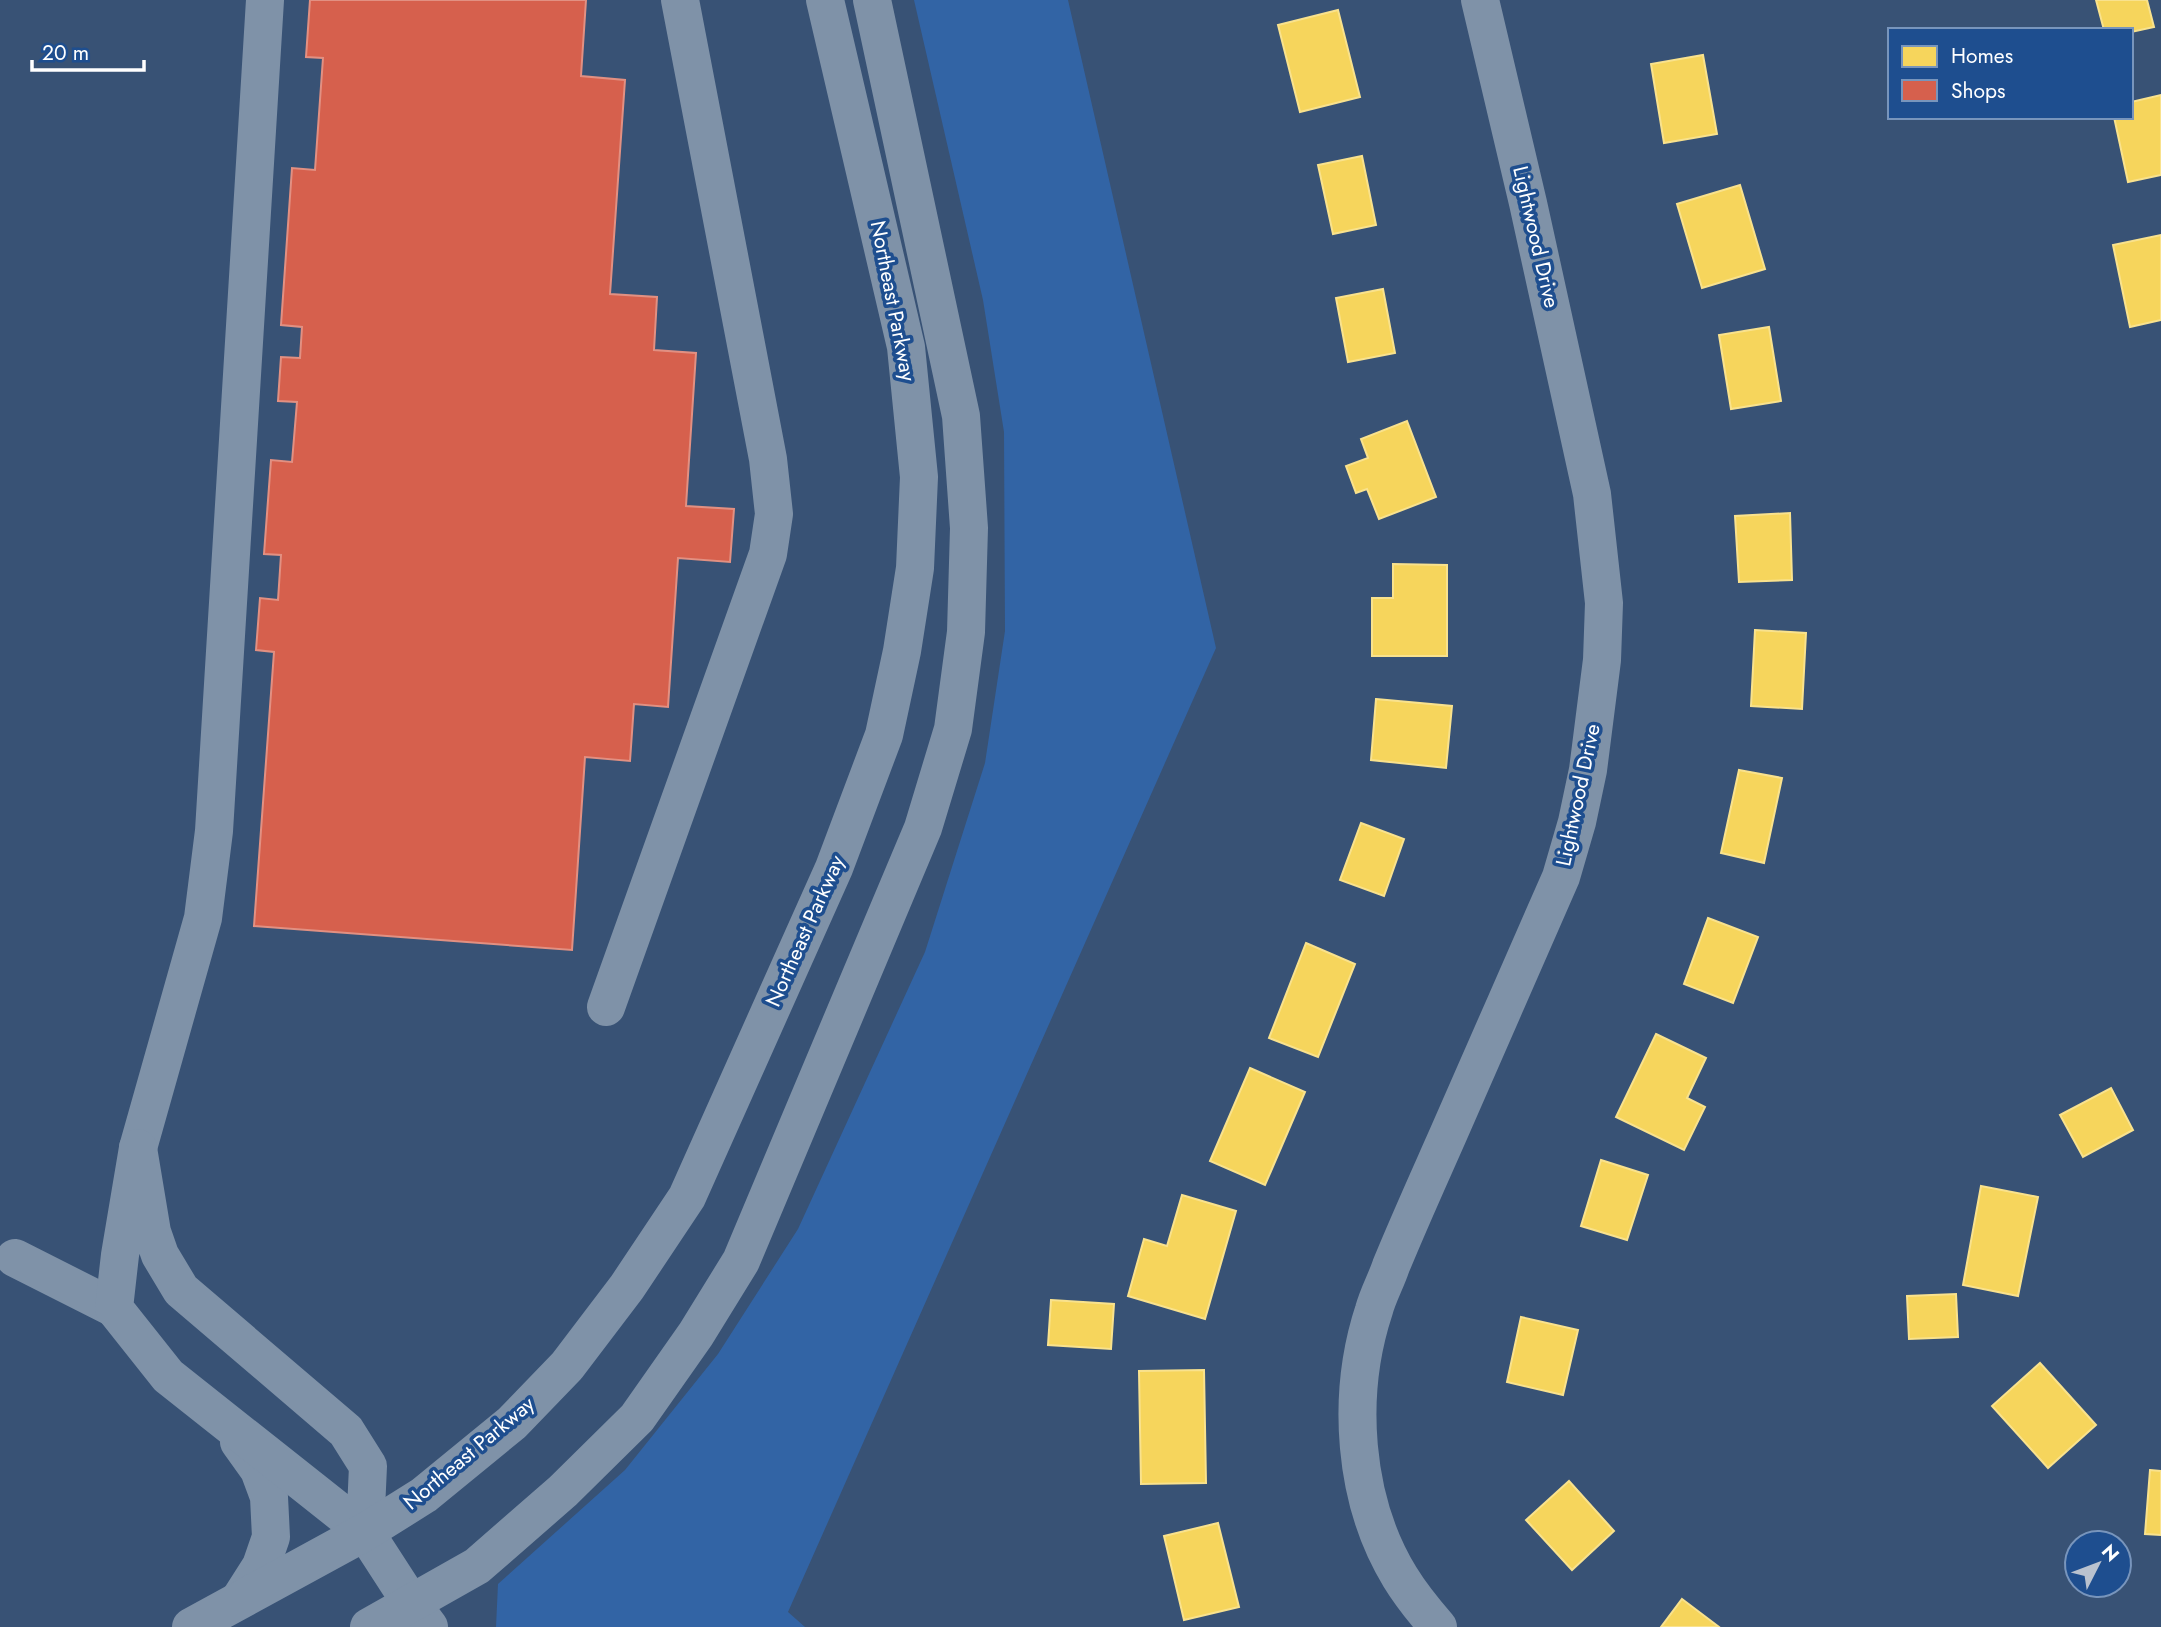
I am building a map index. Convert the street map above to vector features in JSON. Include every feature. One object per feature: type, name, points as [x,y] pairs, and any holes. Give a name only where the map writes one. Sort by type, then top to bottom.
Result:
[{"type":"street","points":[[114,1308],[138,1147],[203,918],[214,831],[265,0]]},
{"type":"street","points":[[606,1007],[768,554],[774,514],[768,459],[680,0]]},
{"type":"street","name":"Northeast Parkway","points":[[191,1627],[365,1532],[424,1495],[512,1423],[567,1366],[627,1287],[687,1197],[834,868],[884,735],[902,651],[915,568],[919,477],[906,347],[825,0]]},
{"type":"street","name":"Northeast Parkway","points":[[369,1627],[420,1615],[564,1491],[637,1418],[702,1324],[747,1248],[922,828],[953,729],[966,632],[969,528],[961,416],[872,0]]},
{"type":"street","name":"Lightwood Drive","points":[[1438,1627],[1399,1576],[1367,1499],[1360,1458],[1357,1413],[1362,1360],[1373,1311],[1400,1244],[1561,877],[1588,770],[1602,660],[1604,603],[1592,494],[1480,0]]},
{"type":"street","points":[[138,1147],[152,1232],[160,1255],[181,1290],[346,1431],[368,1466],[365,1532]]},
{"type":"street","points":[[15,1258],[114,1308],[168,1376],[365,1532],[420,1615]]},
{"type":"street","points":[[224,1420],[258,1471],[269,1497],[271,1537],[261,1566],[240,1599]]},
{"type":"shaded area","points":[[914,0],[1068,0],[1216,648],[788,1612],[805,1627],[496,1627],[498,1584],[625,1470],[718,1354],[798,1229],[925,952],[985,763],[1005,631],[1004,432],[983,300]]},
{"type":"building: Homes","points":[[2096,0],[2147,0],[2154,27],[2133,32],[2133,28],[2103,28]]},
{"type":"building: Homes","points":[[1338,10],[1360,97],[1300,112],[1278,25]]},
{"type":"building: Homes","points":[[1703,55],[1717,134],[1664,143],[1651,64]]},
{"type":"building: Homes","points":[[2161,95],[2161,175],[2128,182],[2114,119],[2133,119],[2133,102]]},
{"type":"building: Homes","points":[[1362,156],[1376,225],[1333,234],[1318,165]]},
{"type":"building: Homes","points":[[1740,185],[1765,269],[1702,288],[1677,204]]},
{"type":"building: Homes","points":[[2161,235],[2161,320],[2130,327],[2113,245]]},
{"type":"building: Homes","points":[[1383,289],[1395,353],[1348,362],[1336,298]]},
{"type":"building: Homes","points":[[1769,327],[1781,401],[1731,409],[1719,335]]},
{"type":"building: Homes","points":[[1407,421],[1436,497],[1379,519],[1367,489],[1356,493],[1346,466],[1368,458],[1361,439]]},
{"type":"building: Homes","points":[[1790,513],[1792,580],[1739,582],[1735,516]]},
{"type":"building: Homes","points":[[1393,564],[1447,565],[1447,656],[1372,656],[1372,598],[1393,598]]},
{"type":"building: Homes","points":[[1755,630],[1806,633],[1802,709],[1751,706]]},
{"type":"building: Homes","points":[[1376,699],[1452,706],[1446,768],[1371,760]]},
{"type":"building: Homes","points":[[1739,770],[1782,778],[1764,863],[1721,853]]},
{"type":"building: Homes","points":[[1361,823],[1404,839],[1384,896],[1340,880]]},
{"type":"building: Homes","points":[[1708,918],[1758,937],[1733,1003],[1684,984]]},
{"type":"building: Homes","points":[[1306,943],[1355,964],[1318,1057],[1269,1038]]},
{"type":"building: Homes","points":[[1656,1034],[1706,1058],[1687,1098],[1705,1107],[1684,1150],[1616,1117]]},
{"type":"building: Homes","points":[[1250,1068],[1305,1092],[1265,1185],[1210,1161]]},
{"type":"building: Homes","points":[[2111,1088],[2133,1130],[2083,1157],[2060,1115]]},
{"type":"building: Homes","points":[[1601,1160],[1648,1175],[1627,1240],[1581,1226]]},
{"type":"building: Homes","points":[[1981,1186],[2038,1197],[2018,1296],[1963,1285]]},
{"type":"building: Homes","points":[[1182,1195],[1236,1211],[1205,1319],[1128,1296],[1144,1239],[1167,1246]]},
{"type":"building: Homes","points":[[1956,1294],[1958,1337],[1909,1339],[1907,1296]]},
{"type":"building: Homes","points":[[1051,1300],[1114,1304],[1111,1349],[1048,1345]]},
{"type":"building: Homes","points":[[1521,1317],[1578,1330],[1563,1395],[1507,1382]]},
{"type":"building: Homes","points":[[2040,1363],[2096,1425],[2048,1468],[1992,1406]]},
{"type":"building: Homes","points":[[1204,1370],[1206,1483],[1141,1484],[1139,1371]]},
{"type":"building: Homes","points":[[2150,1470],[2161,1471],[2161,1535],[2145,1534]]},
{"type":"building: Homes","points":[[1569,1481],[1614,1531],[1572,1570],[1526,1520]]},
{"type":"building: Homes","points":[[1218,1523],[1239,1607],[1184,1620],[1164,1536]]},
{"type":"building: Homes","points":[[1682,1599],[1719,1627],[1661,1627]]},
{"type":"building: Shops","points":[[310,0],[586,0],[581,76],[625,80],[610,294],[657,297],[654,350],[696,353],[686,506],[734,509],[730,562],[678,558],[668,707],[634,704],[630,761],[585,757],[572,950],[254,926],[274,652],[256,650],[260,598],[278,600],[281,555],[264,554],[271,460],[292,462],[297,402],[278,401],[281,357],[300,358],[302,327],[281,325],[292,168],[315,170],[323,58],[306,57]]}]
